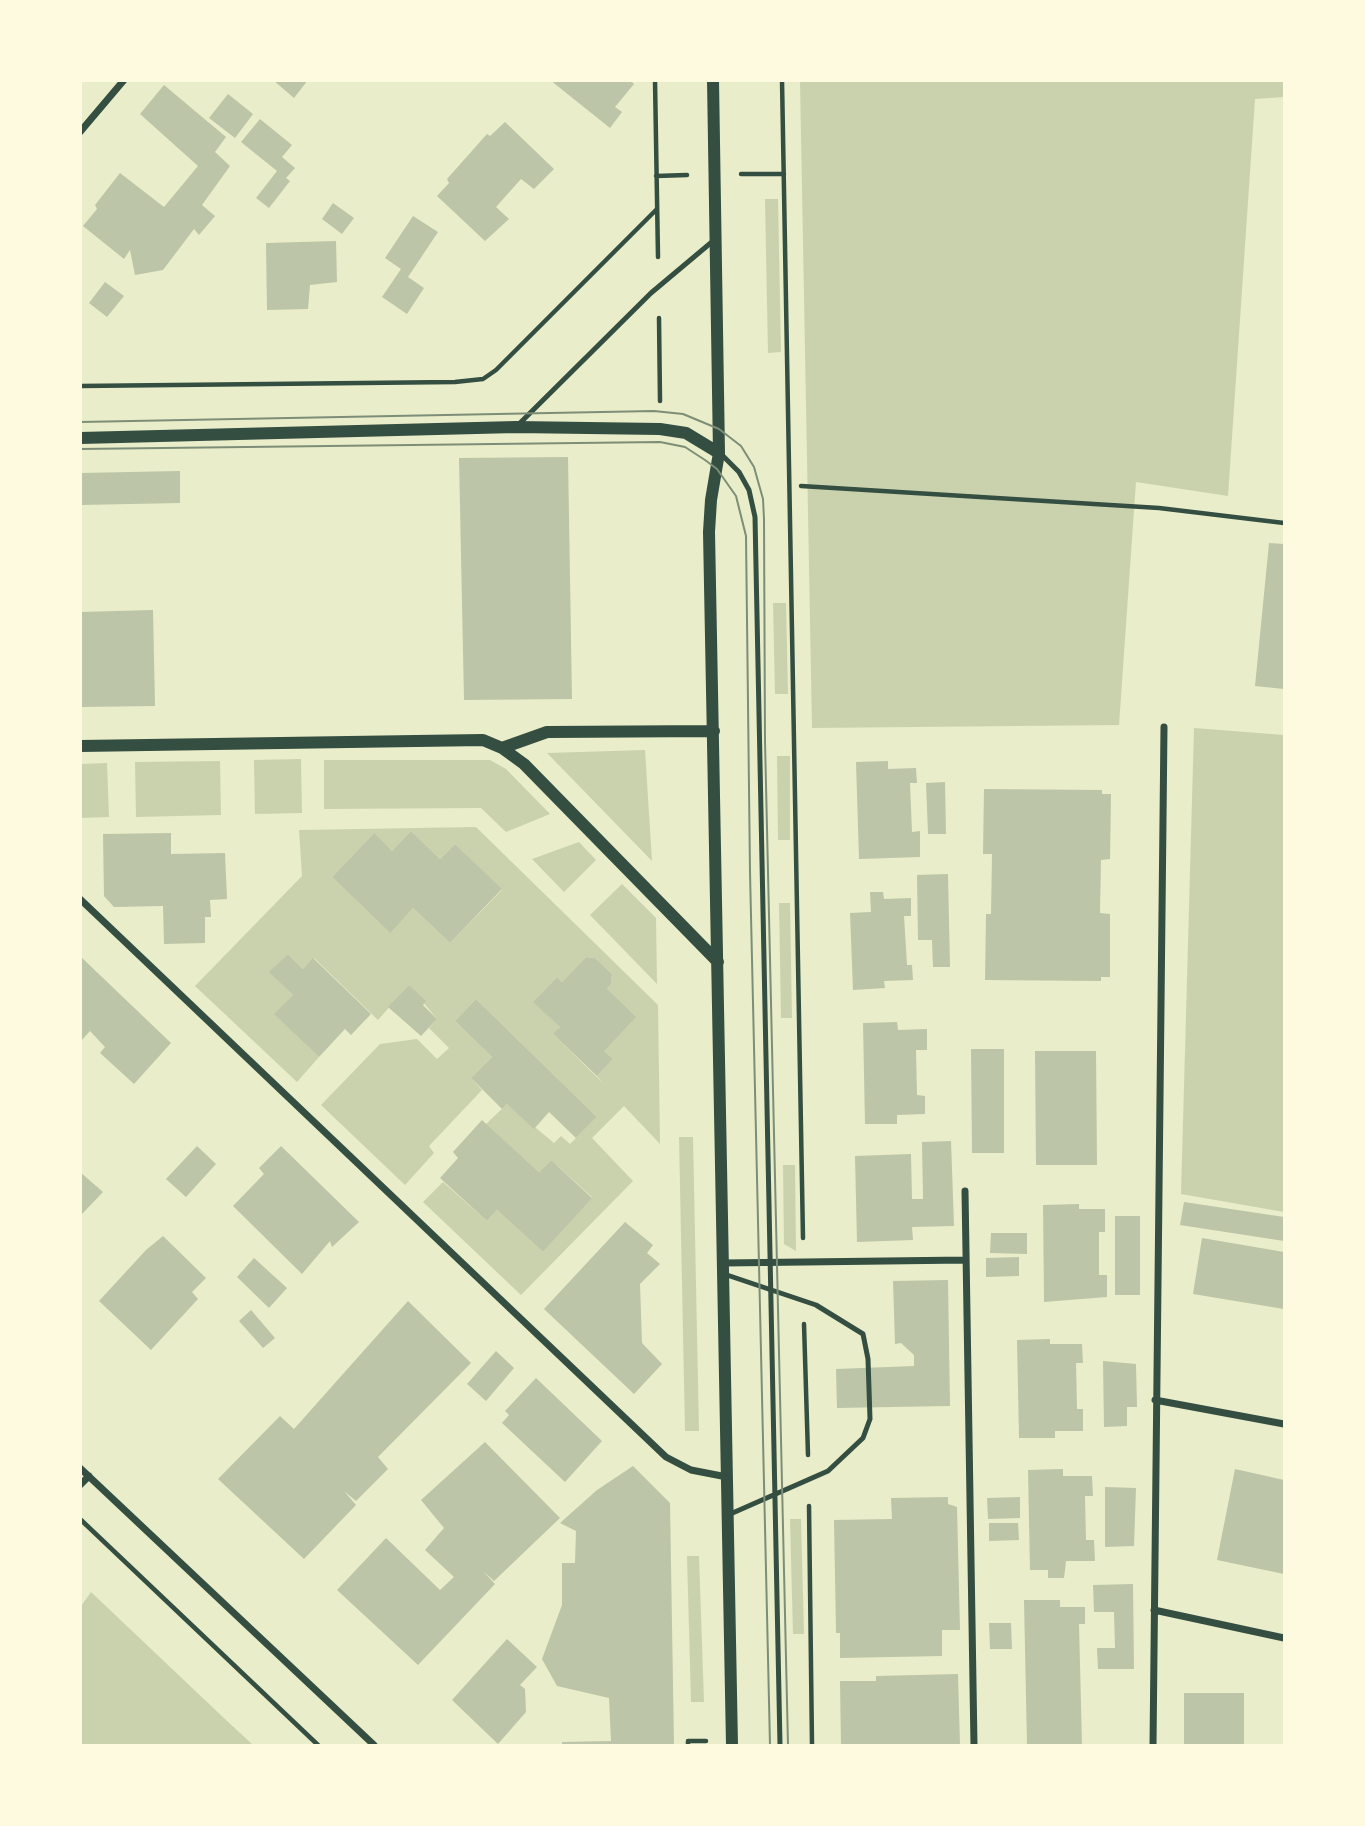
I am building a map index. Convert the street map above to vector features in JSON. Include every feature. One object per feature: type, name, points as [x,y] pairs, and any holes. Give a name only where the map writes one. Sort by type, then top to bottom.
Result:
[{"type":"street","points":[[80,132],[124,80]]},
{"type":"street","points":[[713,80],[719,453],[710,500],[709,532],[732,1745]]},
{"type":"street","points":[[80,438],[516,427],[673,430],[697,438],[719,453]]},
{"type":"street","points":[[1153,1745],[1164,727]]},
{"type":"street","points":[[502,748],[547,732],[714,731]]},
{"type":"street","points":[[80,746],[483,740],[502,748],[524,764],[718,962]]},
{"type":"street","points":[[80,899],[666,1457],[691,1470],[727,1477]]},
{"type":"street","points":[[965,1191],[974,1745]]},
{"type":"street","points":[[724,1269],[770,1262],[966,1260]]},
{"type":"street","points":[[1155,1400],[1284,1424]]},
{"type":"street","points":[[80,1468],[374,1745]]},
{"type":"street","points":[[80,1485],[89,1476]]},
{"type":"street","points":[[1154,1610],[1284,1638]]},
{"type":"lane","points":[[516,427],[658,287],[716,239]]},
{"type":"lane","points":[[719,453],[739,472],[749,490],[755,517],[780,1745]]},
{"type":"lane","points":[[724,1269],[826,1309],[863,1334],[868,1359],[870,1419],[863,1438],[828,1471],[729,1515]]},
{"type":"path","points":[[655,80],[660,401]]},
{"type":"path","points":[[782,80],[803,1262]]},
{"type":"path","points":[[80,386],[466,382],[483,379],[496,370],[657,209]]},
{"type":"path","points":[[801,486],[1159,508],[1284,523]]},
{"type":"path","points":[[80,1519],[318,1745]]},
{"type":"path","points":[[812,1736],[813,1745]]},
{"type":"green space","points":[[800,81],[1284,81],[1284,97],[1255,99],[1228,496],[1136,482],[1119,725],[812,728]]},
{"type":"green space","points":[[765,199],[778,199],[781,352],[768,353]]},
{"type":"green space","points":[[773,603],[786,603],[788,694],[775,694]]},
{"type":"green space","points":[[1194,728],[1284,735],[1284,1212],[1181,1194]]},
{"type":"green space","points":[[645,750],[652,861],[547,753]]},
{"type":"green space","points":[[777,756],[790,756],[790,840],[778,840]]},
{"type":"green space","points":[[301,759],[302,813],[255,814],[254,760]]},
{"type":"green space","points":[[324,760],[490,760],[506,769],[550,814],[506,832],[481,808],[324,809]]},
{"type":"green space","points":[[220,761],[221,815],[136,817],[135,762]]},
{"type":"green space","points":[[107,763],[109,817],[81,818],[81,764]]},
{"type":"green space","points":[[476,827],[658,1005],[660,1144],[624,1106],[592,1138],[633,1181],[521,1295],[423,1202],[443,1182],[487,1221],[497,1210],[543,1252],[592,1197],[551,1160],[539,1172],[486,1124],[507,1104],[554,1143],[561,1136],[570,1144],[597,1117],[476,999],[455,1021],[492,1057],[471,1078],[482,1090],[429,1146],[434,1153],[405,1185],[321,1105],[380,1044],[417,1039],[437,1059],[449,1048],[429,1028],[437,1019],[409,985],[378,1020],[314,958],[303,969],[288,954],[270,972],[293,995],[275,1014],[319,1057],[297,1082],[195,986],[302,876],[299,830]],"holes":[[[411,831],[440,859],[455,844],[502,890],[450,943],[413,908],[389,932],[332,877],[373,834],[392,851]],[[586,957],[595,958],[612,974],[611,984],[607,989],[604,1051],[613,1059],[597,1076],[603,1083],[554,1035],[560,1027],[534,1001],[557,977],[562,982]]]},
{"type":"green space","points":[[579,842],[596,860],[564,892],[532,859]]},
{"type":"green space","points":[[622,884],[656,918],[657,984],[590,915]]},
{"type":"green space","points":[[779,903],[790,903],[792,1018],[781,1018]]},
{"type":"green space","points":[[679,1137],[693,1137],[699,1431],[685,1431]]},
{"type":"green space","points":[[783,1165],[795,1165],[796,1251],[784,1244]]},
{"type":"green space","points":[[790,1519],[801,1519],[804,1634],[793,1634]]},
{"type":"green space","points":[[687,1556],[699,1556],[704,1702],[691,1702]]},
{"type":"green space","points":[[91,1592],[253,1745],[81,1745],[81,1606]]},
{"type":"building","points":[[273,80],[308,80],[294,98]]},
{"type":"building","points":[[550,80],[630,80],[634,84],[615,107],[622,112],[610,128]]},
{"type":"building","points":[[164,85],[226,137],[215,152],[230,166],[202,205],[215,216],[199,235],[194,229],[163,270],[135,275],[130,250],[124,259],[83,226],[97,209],[95,205],[120,173],[164,207],[198,166],[140,114]]},
{"type":"building","points":[[228,94],[253,114],[235,138],[209,118]]},
{"type":"building","points":[[260,119],[292,145],[282,157],[295,168],[286,178],[290,181],[269,208],[256,198],[277,171],[241,142]]},
{"type":"building","points":[[505,122],[554,169],[534,189],[521,179],[496,207],[509,219],[485,241],[437,196],[449,183],[447,179],[487,134],[490,136]]},
{"type":"building","points":[[333,203],[354,218],[342,234],[322,219]]},
{"type":"building","points":[[413,216],[438,232],[408,277],[424,288],[407,314],[382,297],[401,269],[385,258]]},
{"type":"building","points":[[336,241],[337,282],[310,285],[308,309],[267,310],[266,243]]},
{"type":"building","points":[[105,282],[124,296],[107,317],[89,303]]},
{"type":"building","points":[[568,457],[572,699],[464,700],[459,458]]},
{"type":"building","points":[[180,471],[180,503],[80,505],[80,473]]},
{"type":"building","points":[[1269,543],[1284,544],[1284,689],[1255,686]]},
{"type":"building","points":[[153,610],[155,706],[80,707],[80,612]]},
{"type":"building","points":[[888,761],[888,769],[916,768],[917,783],[910,783],[912,832],[920,831],[920,857],[859,859],[856,762]]},
{"type":"building","points":[[945,782],[946,834],[928,834],[926,783]]},
{"type":"building","points":[[984,789],[1102,790],[1102,794],[1111,794],[1110,859],[1101,860],[1100,913],[1110,914],[1110,977],[1101,977],[1101,981],[985,980],[986,914],[991,914],[992,854],[983,854]]},
{"type":"building","points":[[411,831],[440,859],[455,844],[502,889],[450,943],[413,908],[390,933],[332,877],[374,833],[392,851]]},
{"type":"building","points":[[171,833],[171,854],[225,853],[227,899],[210,900],[211,917],[205,917],[205,943],[164,944],[163,906],[114,907],[104,896],[103,834]]},
{"type":"building","points":[[948,874],[950,967],[933,967],[932,940],[918,940],[917,875]]},
{"type":"building","points":[[870,892],[883,892],[884,899],[911,898],[911,916],[904,916],[907,965],[912,965],[913,980],[884,981],[885,988],[853,990],[850,913],[871,912]]},
{"type":"building","points":[[288,954],[303,969],[313,958],[371,1014],[351,1035],[345,1029],[319,1057],[274,1014],[293,995],[269,972]]},
{"type":"building","points":[[80,956],[171,1043],[134,1084],[100,1053],[105,1047],[90,1031],[80,1042]]},
{"type":"building","points":[[586,957],[595,958],[612,974],[611,984],[607,989],[636,1017],[604,1051],[613,1059],[597,1076],[553,1034],[560,1027],[533,1002],[557,977],[562,982]]},
{"type":"building","points":[[409,985],[426,1001],[423,1005],[437,1019],[421,1036],[388,1007]]},
{"type":"building","points":[[476,999],[597,1117],[576,1138],[549,1112],[534,1129],[507,1104],[502,1109],[471,1078],[492,1057],[455,1021]]},
{"type":"building","points":[[897,1022],[898,1030],[927,1029],[927,1050],[916,1050],[917,1095],[925,1096],[925,1114],[897,1115],[897,1124],[865,1124],[863,1023]]},
{"type":"building","points":[[971,1049],[1004,1049],[1004,1153],[972,1153]]},
{"type":"building","points":[[1035,1051],[1096,1051],[1097,1165],[1036,1165]]},
{"type":"building","points":[[482,1120],[539,1172],[551,1160],[592,1198],[543,1252],[497,1210],[487,1221],[440,1178],[458,1158],[453,1152]]},
{"type":"building","points":[[951,1141],[954,1226],[912,1227],[913,1240],[857,1242],[855,1156],[911,1154],[912,1199],[923,1199],[922,1142]]},
{"type":"building","points":[[197,1146],[216,1164],[186,1197],[166,1179]]},
{"type":"building","points":[[281,1146],[359,1222],[332,1247],[330,1241],[302,1274],[233,1206],[264,1174],[259,1168]]},
{"type":"building","points":[[80,1172],[103,1192],[82,1214],[80,1212]]},
{"type":"building","points":[[1184,1202],[1284,1217],[1284,1241],[1180,1225]]},
{"type":"building","points":[[1079,1204],[1079,1209],[1105,1209],[1105,1232],[1099,1232],[1099,1275],[1107,1275],[1107,1297],[1044,1302],[1043,1205]]},
{"type":"building","points":[[1115,1216],[1140,1216],[1140,1295],[1115,1295]]},
{"type":"building","points":[[625,1222],[653,1245],[647,1253],[660,1264],[640,1284],[642,1343],[662,1364],[634,1394],[544,1309]]},
{"type":"building","points":[[991,1233],[1027,1233],[1027,1254],[990,1253]]},
{"type":"building","points":[[163,1236],[206,1278],[192,1292],[198,1299],[151,1350],[99,1301],[146,1250]]},
{"type":"building","points":[[1202,1238],[1284,1252],[1284,1309],[1193,1294]]},
{"type":"building","points":[[1019,1257],[1019,1276],[986,1277],[986,1258]]},
{"type":"building","points":[[254,1258],[287,1288],[269,1308],[237,1277]]},
{"type":"building","points":[[948,1280],[950,1406],[837,1408],[836,1369],[914,1366],[914,1355],[901,1343],[895,1344],[893,1281]]},
{"type":"building","points":[[408,1301],[471,1363],[378,1457],[388,1469],[356,1501],[344,1491],[356,1505],[304,1559],[218,1479],[280,1416],[294,1429]]},
{"type":"building","points":[[251,1310],[275,1338],[263,1348],[239,1321]]},
{"type":"building","points":[[1050,1339],[1050,1344],[1082,1344],[1083,1363],[1076,1363],[1077,1409],[1083,1409],[1083,1431],[1055,1431],[1055,1438],[1019,1438],[1017,1340]]},
{"type":"building","points":[[496,1351],[514,1368],[486,1401],[467,1384]]},
{"type":"building","points":[[1103,1361],[1136,1364],[1137,1407],[1127,1407],[1127,1426],[1104,1427]]},
{"type":"building","points":[[536,1378],[602,1441],[565,1482],[502,1423],[509,1415],[505,1411]]},
{"type":"building","points":[[485,1442],[560,1518],[494,1581],[483,1571],[495,1584],[418,1665],[337,1590],[386,1538],[440,1590],[454,1577],[425,1550],[444,1528],[421,1500]]},
{"type":"building","points":[[633,1466],[670,1503],[674,1745],[562,1745],[562,1742],[611,1741],[609,1698],[557,1686],[542,1659],[562,1605],[562,1563],[575,1563],[576,1531],[560,1523],[597,1490]]},
{"type":"building","points":[[1063,1469],[1063,1476],[1092,1476],[1093,1496],[1085,1496],[1086,1540],[1094,1540],[1095,1561],[1066,1561],[1064,1578],[1048,1578],[1048,1570],[1030,1570],[1028,1470]]},
{"type":"building","points":[[1235,1469],[1284,1480],[1284,1574],[1217,1560]]},
{"type":"building","points":[[1105,1487],[1136,1488],[1134,1546],[1105,1547]]},
{"type":"building","points":[[948,1497],[948,1504],[957,1507],[960,1630],[942,1630],[942,1656],[840,1658],[840,1633],[836,1633],[834,1520],[892,1519],[891,1498]]},
{"type":"building","points":[[1020,1497],[1020,1518],[988,1519],[987,1498]]},
{"type":"building","points":[[989,1523],[1018,1523],[1019,1540],[989,1541]]},
{"type":"building","points":[[1133,1584],[1134,1669],[1098,1669],[1097,1648],[1115,1648],[1114,1612],[1094,1612],[1093,1585]]},
{"type":"building","points":[[1024,1600],[1060,1600],[1060,1607],[1085,1607],[1085,1624],[1079,1624],[1082,1745],[1027,1745]]},
{"type":"building","points":[[989,1623],[1011,1623],[1012,1649],[990,1649]]},
{"type":"building","points":[[507,1639],[537,1667],[520,1685],[525,1689],[526,1712],[498,1744],[452,1700]]},
{"type":"building","points":[[958,1674],[960,1745],[841,1745],[840,1681],[876,1681],[876,1676]]},
{"type":"building","points":[[1184,1693],[1244,1693],[1244,1745],[1184,1745]]},
{"type":"tram line","points":[[80,422],[654,411],[683,414],[719,429],[741,446],[754,467],[763,499],[764,519],[765,741],[788,1745]]},
{"type":"tram line","points":[[80,449],[660,442],[685,447],[705,460],[717,469],[736,496],[746,536],[750,872],[770,1745]]}]
